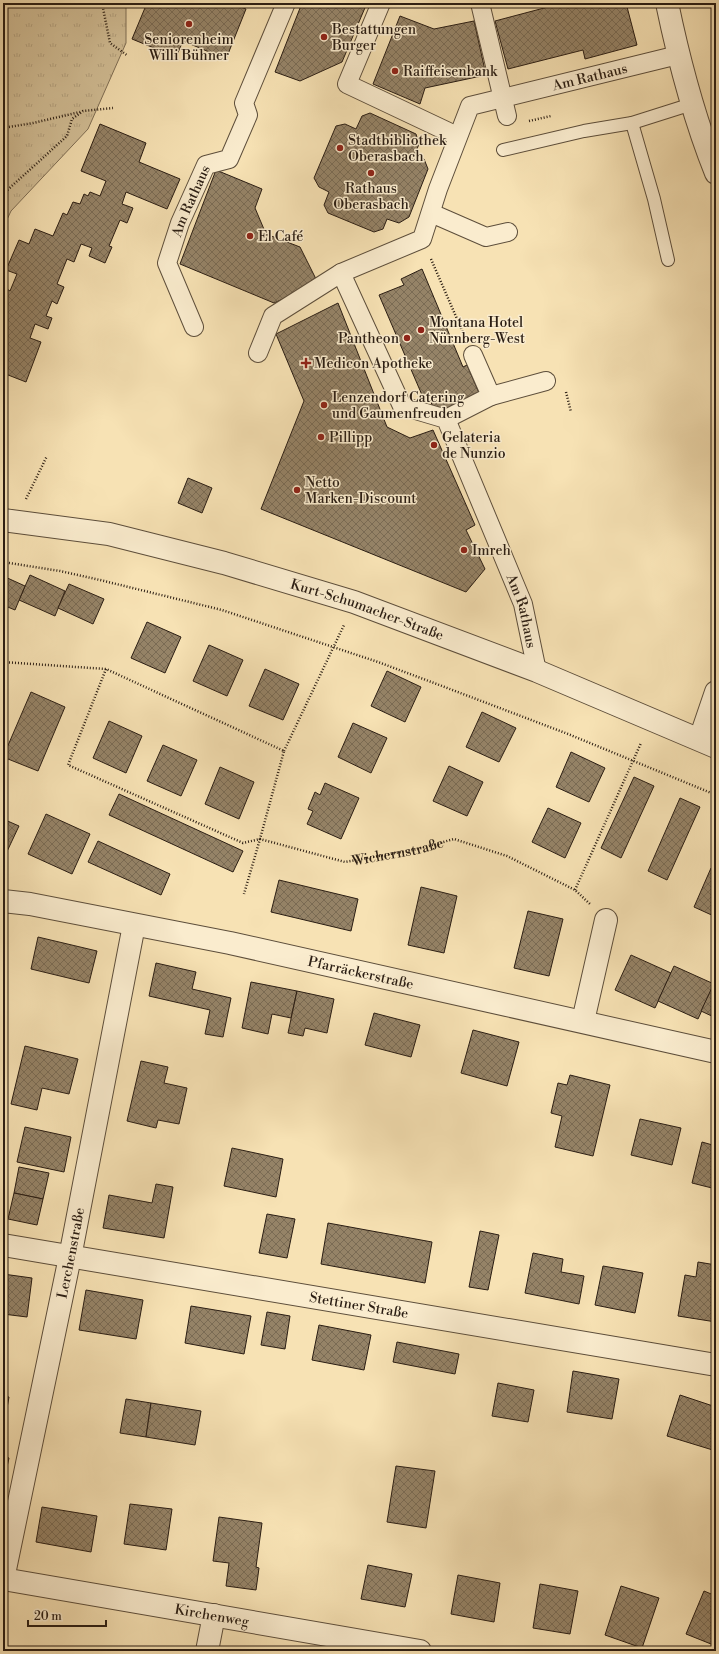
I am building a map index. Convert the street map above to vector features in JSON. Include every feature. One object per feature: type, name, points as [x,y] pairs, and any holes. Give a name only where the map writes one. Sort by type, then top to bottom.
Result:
[{"type":"street","name":"Am Rathaus","points":[[194,327],[167,263],[180,223],[206,166],[228,159],[248,115],[244,103],[286,3]]},
{"type":"street","points":[[381,3],[347,84],[457,136]]},
{"type":"street","points":[[480,3],[507,116]]},
{"type":"street","points":[[666,3],[678,55],[692,104],[716,173]]},
{"type":"street","name":"Am Rathaus","points":[[422,239],[457,136],[470,106],[678,55]]},
{"type":"street","points":[[431,213],[486,237],[508,232]]},
{"type":"street","points":[[258,353],[273,316],[341,273],[422,239]]},
{"type":"street","points":[[341,273],[402,406],[446,419],[491,396],[546,381]]},
{"type":"street","points":[[473,355],[491,396]]},
{"type":"street","name":"Am Rathaus","points":[[446,419],[524,604],[537,671]]},
{"type":"street","name":"Kurt-Schumacher-Straße","points":[[10,521],[109,534],[224,563],[354,602],[537,671],[708,743]]},
{"type":"street","points":[[708,743],[716,692]]},
{"type":"street","name":"Pfarräckerstraße","points":[[3,901],[30,904],[237,945],[583,1021],[716,1052]]},
{"type":"street","points":[[583,1021],[606,920]]},
{"type":"street","name":"Lerchenstraße","points":[[3,1579],[70,1257],[134,925]]},
{"type":"street","name":"Stettiner Straße","points":[[3,1245],[716,1365]]},
{"type":"street","name":"Kirchenweg","points":[[3,1579],[420,1651]]},
{"type":"street","points":[[208,1651],[214,1615]]},
{"type":"lane","points":[[503,150],[584,131],[632,123],[692,104]]},
{"type":"lane","points":[[632,123],[654,199],[668,260]]},
{"type":"path","points":[[102,3],[110,43],[128,56]]},
{"type":"path","points":[[3,128],[33,123],[83,111],[113,108]]},
{"type":"path","points":[[3,194],[67,136],[72,119],[83,111]]},
{"type":"path","points":[[525,122],[551,116]]},
{"type":"path","points":[[422,239],[473,355]]},
{"type":"path","points":[[565,390],[571,412]]},
{"type":"path","points":[[10,521],[46,456]]},
{"type":"path","points":[[3,562],[60,571],[222,610],[378,662],[435,683],[633,760],[716,795]]},
{"type":"path","points":[[244,894],[284,751],[354,602]]},
{"type":"path","points":[[3,662],[106,669],[284,751]]},
{"type":"path","name":"Wichernstraße","points":[[106,669],[68,765],[243,843],[260,839],[345,862],[418,849],[454,839],[507,856],[575,890],[606,920]]},
{"type":"path","points":[[575,890],[652,720]]},
{"type":"green space","points":[[3,3],[126,3],[126,43],[88,129],[11,211],[3,228]]},
{"type":"building","name":"Seniorenheim Willi Bühner","points":[[147,3],[230,3],[246,9],[226,59],[183,41],[176,57],[132,39]]},
{"type":"building","points":[[302,3],[367,3],[342,62],[300,81],[275,72]]},
{"type":"building","points":[[563,3],[626,3],[637,45],[585,59],[583,50],[508,69],[495,21]]},
{"type":"building","points":[[400,16],[434,29],[474,21],[486,75],[425,88],[420,104],[373,84]]},
{"type":"building","name":"Rathaus Oberasbach","points":[[370,113],[416,134],[419,144],[415,154],[424,159],[428,169],[409,217],[399,223],[387,219],[383,229],[374,232],[328,213],[324,205],[329,192],[319,187],[314,178],[336,126],[345,124],[356,129],[362,116]]},
{"type":"building","points":[[100,124],[146,143],[139,162],[180,179],[167,209],[126,192],[122,204],[133,208],[127,223],[120,220],[109,246],[112,247],[105,263],[89,256],[92,248],[81,244],[74,262],[67,259],[57,284],[64,287],[57,304],[52,301],[46,316],[52,318],[48,329],[35,324],[30,338],[41,342],[26,382],[3,373],[5,364],[3,363],[3,298],[7,289],[10,291],[17,274],[6,270],[19,240],[29,244],[35,229],[53,236],[63,213],[67,215],[73,202],[80,204],[84,194],[88,196],[90,192],[100,196],[106,181],[81,171]]},
{"type":"building","points":[[216,170],[262,189],[255,208],[266,234],[300,247],[318,283],[274,303],[180,264]]},
{"type":"building","name":"Montana Hotel Nürnberg-West","points":[[422,269],[463,367],[467,365],[480,395],[436,414],[430,400],[425,402],[379,295],[404,285],[401,279]]},
{"type":"building","points":[[338,303],[387,427],[410,438],[433,430],[475,525],[466,530],[485,569],[466,592],[261,509],[304,401],[276,334]]},
{"type":"building","points":[[188,478],[212,488],[202,513],[178,503]]},
{"type":"building","points":[[30,575],[65,591],[55,616],[19,600]]},
{"type":"building","points":[[3,576],[25,586],[15,610],[3,605]]},
{"type":"building","points":[[69,584],[104,599],[93,624],[58,608]]},
{"type":"building","points":[[147,622],[181,637],[165,673],[131,658]]},
{"type":"building","points":[[209,645],[243,660],[227,696],[193,681]]},
{"type":"building","points":[[265,669],[299,684],[283,720],[249,706]]},
{"type":"building","points":[[387,671],[421,687],[405,722],[371,706]]},
{"type":"building","points":[[31,692],[65,707],[38,771],[3,757]]},
{"type":"building","points":[[482,712],[516,728],[499,762],[466,747]]},
{"type":"building","points":[[109,721],[142,736],[126,773],[93,758]]},
{"type":"building","points":[[353,723],[387,738],[371,773],[338,757]]},
{"type":"building","points":[[163,745],[197,760],[181,796],[147,781]]},
{"type":"building","points":[[571,752],[605,768],[589,802],[556,787]]},
{"type":"building","points":[[449,766],[483,782],[467,816],[433,801]]},
{"type":"building","points":[[220,767],[254,782],[239,819],[205,804]]},
{"type":"building","points":[[634,777],[654,786],[621,858],[601,848]]},
{"type":"building","points":[[325,783],[359,798],[341,839],[307,824],[313,811],[308,809],[315,792],[320,795]]},
{"type":"building","points":[[119,794],[243,851],[233,872],[109,815]]},
{"type":"building","points":[[680,798],[700,807],[667,880],[648,871]]},
{"type":"building","points":[[548,808],[581,823],[565,858],[532,842]]},
{"type":"building","points":[[46,814],[90,834],[72,874],[28,854]]},
{"type":"building","points":[[3,819],[19,826],[3,860]]},
{"type":"building","points":[[98,841],[170,874],[161,895],[88,862]]},
{"type":"building","points":[[711,868],[716,871],[716,917],[694,907]]},
{"type":"building","points":[[279,880],[358,899],[351,931],[271,912]]},
{"type":"building","points":[[421,887],[457,896],[444,953],[408,945]]},
{"type":"building","points":[[528,911],[563,919],[549,976],[514,968]]},
{"type":"building","points":[[38,937],[97,951],[89,983],[31,969]]},
{"type":"building","points":[[631,955],[671,973],[655,1008],[615,990]]},
{"type":"building","points":[[156,963],[196,972],[192,989],[231,998],[223,1037],[205,1034],[210,1010],[149,996]]},
{"type":"building","points":[[674,966],[714,984],[698,1019],[658,1001]]},
{"type":"building","points":[[716,979],[716,1018],[701,1011]]},
{"type":"building","points":[[251,982],[297,991],[291,1018],[272,1014],[268,1034],[242,1028]]},
{"type":"building","points":[[297,991],[334,999],[327,1033],[305,1028],[303,1036],[288,1033]]},
{"type":"building","points":[[374,1013],[420,1025],[411,1057],[365,1045]]},
{"type":"building","points":[[473,1030],[519,1042],[507,1086],[461,1073]]},
{"type":"building","points":[[25,1046],[78,1059],[69,1094],[42,1088],[37,1110],[11,1104]]},
{"type":"building","points":[[141,1061],[168,1067],[164,1083],[187,1088],[179,1124],[158,1120],[156,1128],[127,1121]]},
{"type":"building","points":[[570,1075],[610,1085],[593,1156],[555,1147],[562,1116],[551,1113],[558,1083],[567,1085]]},
{"type":"building","points":[[640,1119],[681,1128],[672,1165],[631,1155]]},
{"type":"building","points":[[25,1127],[71,1137],[64,1172],[17,1162]]},
{"type":"building","points":[[702,1142],[716,1146],[716,1189],[692,1183]]},
{"type":"building","points":[[232,1148],[283,1159],[276,1197],[224,1186]]},
{"type":"building","points":[[19,1167],[49,1173],[43,1199],[14,1193]]},
{"type":"building","points":[[156,1184],[173,1187],[164,1238],[103,1228],[109,1195],[152,1203]]},
{"type":"building","points":[[14,1193],[43,1199],[37,1225],[8,1219]]},
{"type":"building","points":[[267,1214],[295,1219],[287,1258],[259,1253]]},
{"type":"building","points":[[328,1223],[432,1242],[425,1283],[321,1264]]},
{"type":"building","points":[[480,1231],[499,1235],[488,1290],[469,1287]]},
{"type":"building","points":[[533,1253],[563,1259],[561,1272],[584,1276],[579,1304],[525,1293]]},
{"type":"building","points":[[698,1262],[716,1265],[716,1322],[678,1316],[685,1275],[696,1277]]},
{"type":"building","points":[[603,1266],[643,1273],[635,1313],[595,1305]]},
{"type":"building","points":[[3,1274],[32,1278],[27,1317],[3,1314]]},
{"type":"building","points":[[86,1290],[143,1300],[136,1339],[79,1330]]},
{"type":"building","points":[[191,1306],[251,1316],[244,1354],[185,1343]]},
{"type":"building","points":[[267,1312],[290,1316],[285,1349],[261,1345]]},
{"type":"building","points":[[319,1325],[371,1335],[364,1370],[312,1360]]},
{"type":"building","points":[[397,1342],[459,1354],[455,1374],[393,1362]]},
{"type":"building","points":[[573,1371],[619,1379],[612,1419],[567,1412]]},
{"type":"building","points":[[498,1383],[534,1390],[528,1422],[492,1416]]},
{"type":"building","points":[[680,1395],[716,1407],[716,1451],[667,1436]]},
{"type":"building","points":[[3,1396],[9,1397],[4,1425],[3,1425]]},
{"type":"building","points":[[126,1399],[151,1403],[146,1437],[120,1433]]},
{"type":"building","points":[[151,1403],[201,1411],[195,1445],[146,1437]]},
{"type":"building","points":[[3,1456],[9,1458],[3,1485]]},
{"type":"building","points":[[396,1466],[435,1471],[426,1528],[387,1522]]},
{"type":"building","points":[[130,1504],[172,1509],[166,1550],[124,1544]]},
{"type":"building","points":[[42,1507],[97,1516],[91,1552],[36,1542]]},
{"type":"building","points":[[219,1517],[262,1523],[256,1567],[259,1568],[256,1590],[226,1586],[229,1563],[213,1561]]},
{"type":"building","points":[[368,1565],[412,1574],[405,1607],[361,1599]]},
{"type":"building","points":[[458,1575],[500,1583],[494,1622],[451,1614]]},
{"type":"building","points":[[540,1584],[578,1591],[570,1634],[533,1628]]},
{"type":"building","points":[[621,1586],[659,1598],[642,1648],[605,1635]]},
{"type":"building","points":[[704,1591],[716,1596],[716,1646],[686,1634]]},
{"type":"place","name":"Seniorenheim Willi Bühner","points":[[189,24]]},
{"type":"place","name":"Bestattungen Burger","points":[[324,37]]},
{"type":"place","name":"Raiffeisenbank","points":[[395,71]]},
{"type":"place","name":"Stadtbibliothek Oberasbach","points":[[340,148]]},
{"type":"place","name":"Rathaus Oberasbach","points":[[371,173]]},
{"type":"place","name":"El Café","points":[[250,236]]},
{"type":"place","name":"Montana Hotel Nürnberg-West","points":[[421,330]]},
{"type":"place","name":"Pantheon","points":[[407,338]]},
{"type":"place","name":"Medicon Apotheke","points":[[306,363]]},
{"type":"place","name":"Lenzendorf Catering und Gaumenfreuden","points":[[324,405]]},
{"type":"place","name":"Pillipp","points":[[321,437]]},
{"type":"place","name":"Gelateria de Nunzio","points":[[434,445]]},
{"type":"place","name":"Netto Marken-Discount","points":[[297,490]]},
{"type":"place","name":"Imreh","points":[[464,550]]}]
